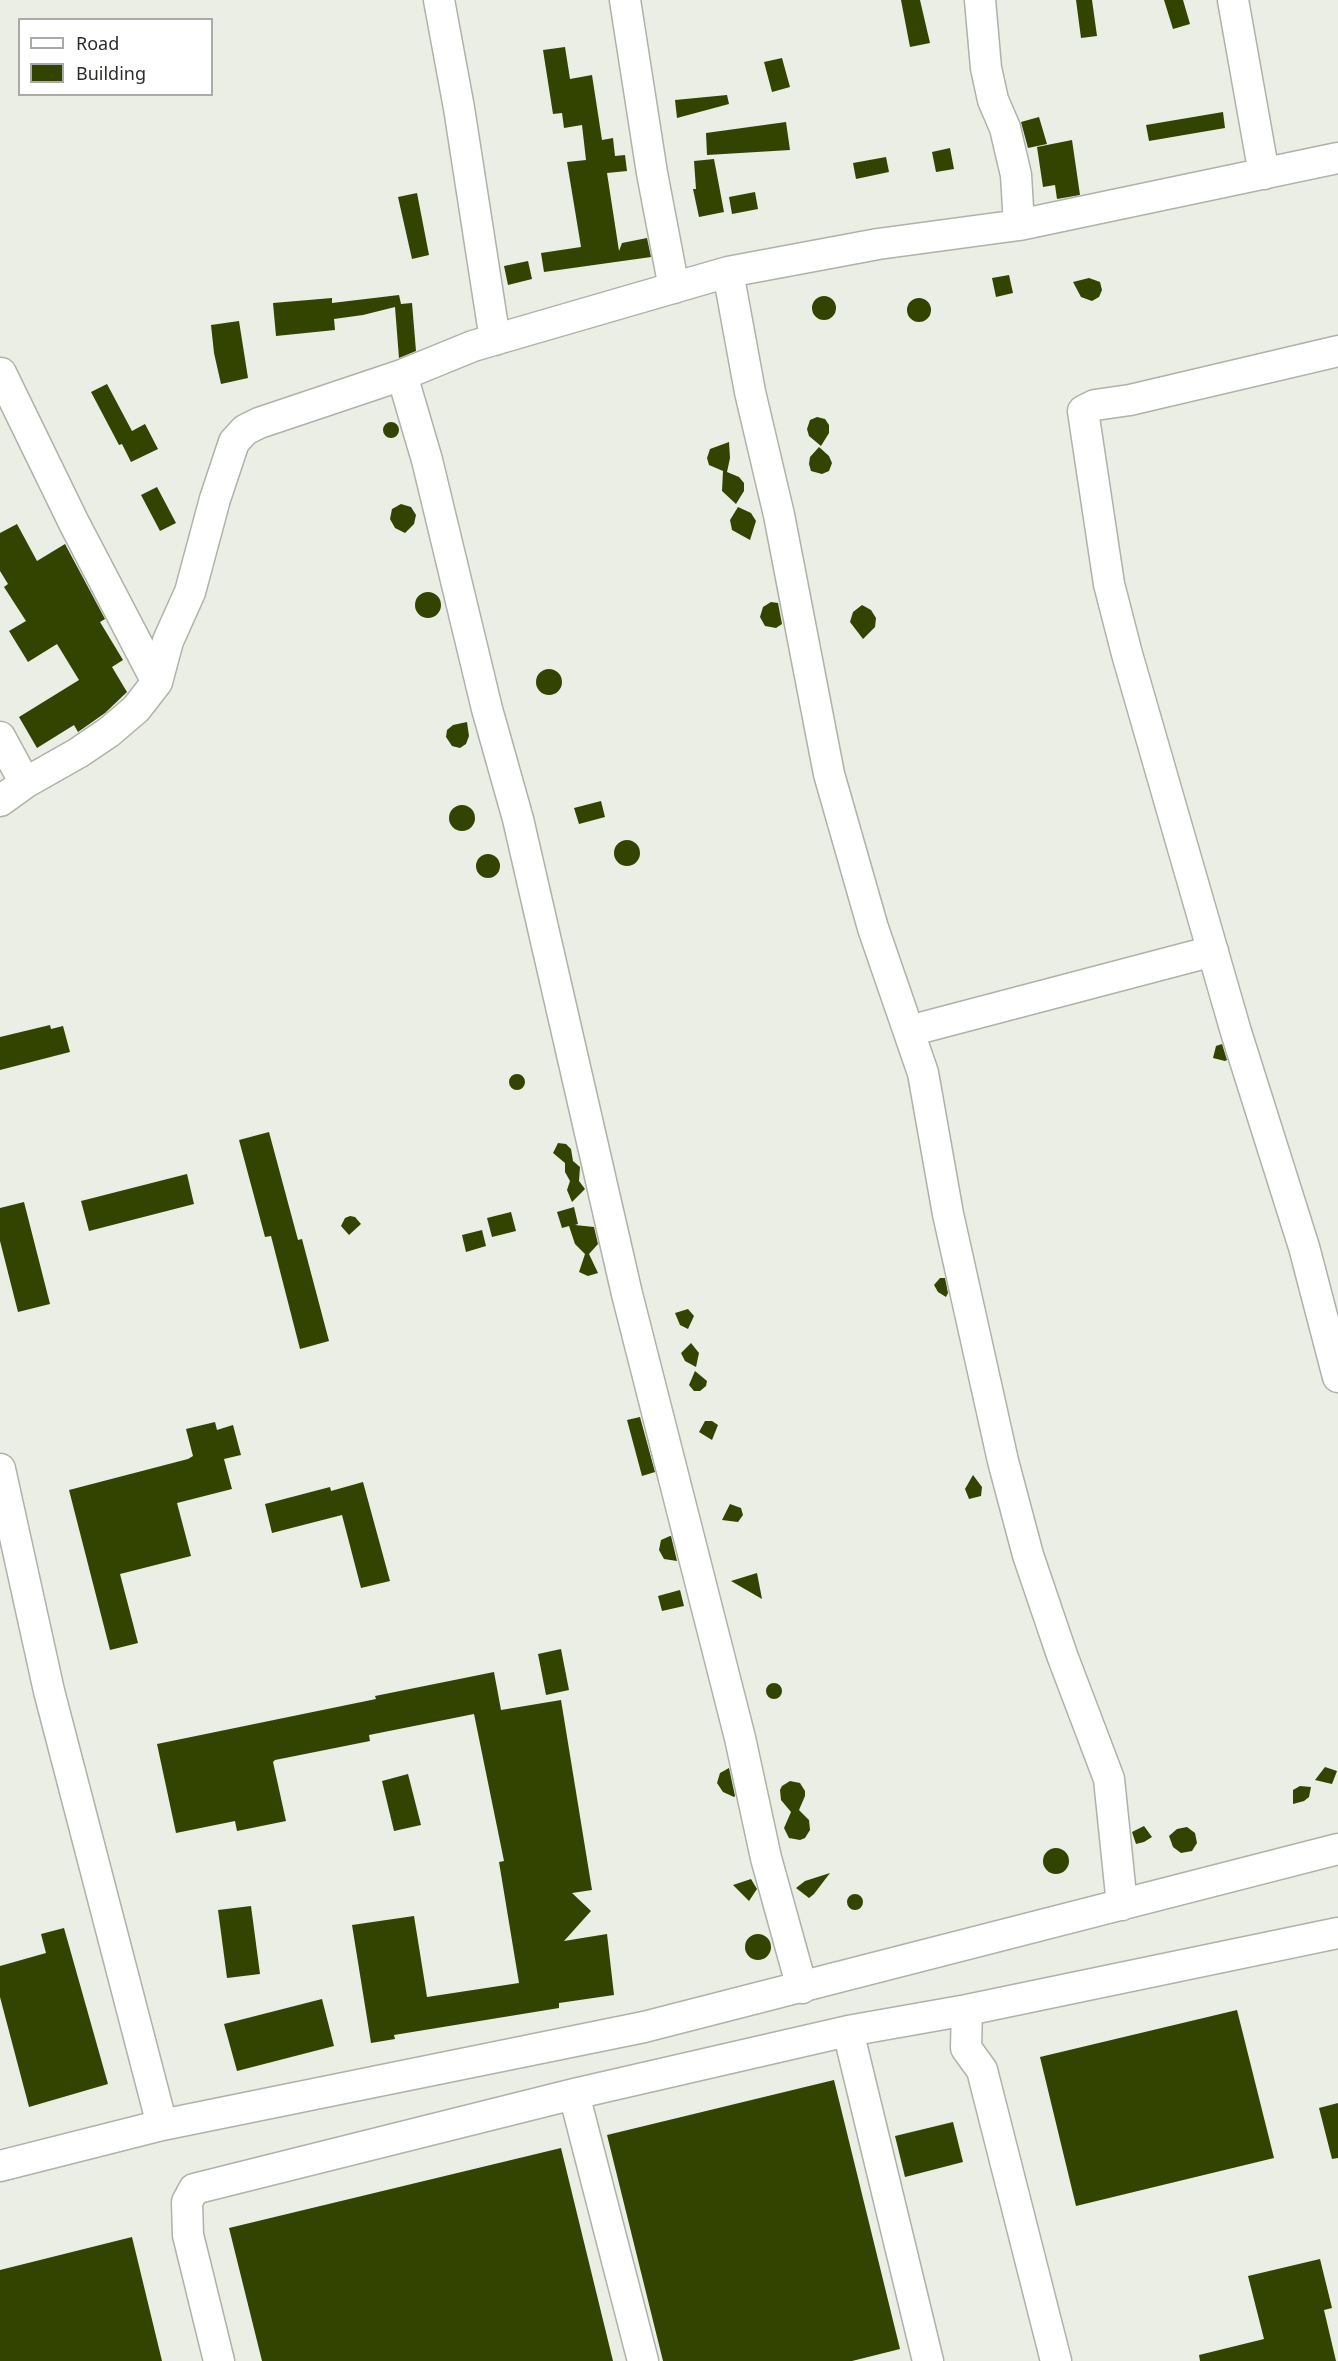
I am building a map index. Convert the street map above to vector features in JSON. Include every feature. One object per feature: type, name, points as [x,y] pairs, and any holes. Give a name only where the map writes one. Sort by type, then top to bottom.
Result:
[{"type":"street","points":[[439,0],[459,108],[495,340]]},
{"type":"street","points":[[625,0],[652,173],[674,288]]},
{"type":"street","points":[[980,0],[986,68],[993,100],[1005,128],[1016,175],[1019,225]]},
{"type":"street","points":[[1233,0],[1264,174]]},
{"type":"street","points":[[0,801],[25,783],[78,753],[109,732],[136,709],[157,682],[168,641],[190,592],[215,499],[234,442],[245,430],[259,423],[402,375],[473,346],[728,272],[878,244],[1019,225],[1338,158]]},
{"type":"street","points":[[728,272],[750,392],[779,515],[829,774],[873,928],[923,1073],[948,1214],[1004,1461],[1028,1555],[1062,1655],[1109,1779],[1122,1905]]},
{"type":"street","points":[[1338,351],[1130,400],[1095,405],[1083,411],[1108,584],[1164,787],[1236,1032],[1305,1247],[1338,1377]]},
{"type":"street","points":[[1,373],[74,523],[157,682]]},
{"type":"street","points":[[402,375],[427,459],[487,709],[518,819],[575,1059],[627,1294],[734,1717],[766,1858],[802,1988]]},
{"type":"street","points":[[0,737],[25,783]]},
{"type":"street","points":[[909,1031],[1213,951]]},
{"type":"street","points":[[0,1469],[49,1691],[162,2125]]},
{"type":"street","points":[[0,2166],[162,2125],[644,2027],[1338,1850]]},
{"type":"street","points":[[219,2361],[189,2235],[187,2202],[194,2189],[574,2094],[848,2031],[967,2010],[1338,1933]]},
{"type":"street","points":[[967,2010],[966,2048],[982,2070],[1056,2361]]},
{"type":"street","points":[[848,2031],[928,2361]]},
{"type":"street","points":[[574,2094],[643,2361]]},
{"type":"building","points":[[901,0],[920,0],[930,43],[910,47]]},
{"type":"building","points":[[1076,0],[1092,0],[1097,36],[1081,38]]},
{"type":"building","points":[[1164,0],[1183,0],[1190,24],[1173,29]]},
{"type":"building","points":[[565,47],[570,79],[592,75],[602,140],[613,138],[615,156],[625,155],[627,171],[607,173],[619,251],[622,243],[647,238],[651,257],[544,272],[541,253],[581,247],[567,162],[586,160],[582,125],[564,128],[562,113],[553,114],[543,50]]},
{"type":"building","points":[[782,58],[790,87],[772,92],[764,62]]},
{"type":"building","points":[[727,95],[729,104],[677,118],[675,100]]},
{"type":"building","points":[[1223,112],[1225,128],[1149,141],[1146,125]]},
{"type":"building","points":[[1039,117],[1047,144],[1028,148],[1021,122]]},
{"type":"building","points":[[786,122],[790,150],[707,155],[706,133]]},
{"type":"building","points":[[1072,140],[1080,195],[1057,199],[1055,185],[1043,187],[1037,147]]},
{"type":"building","points":[[950,148],[954,169],[936,172],[932,152]]},
{"type":"building","points":[[886,157],[889,172],[856,179],[853,163]]},
{"type":"building","points":[[714,159],[724,212],[699,217],[693,189],[696,189],[694,161]]},
{"type":"building","points":[[755,192],[758,209],[732,214],[729,197]]},
{"type":"building","points":[[417,193],[429,255],[412,259],[398,197]]},
{"type":"building","points":[[528,261],[532,279],[508,285],[504,266]]},
{"type":"building","points":[[1009,275],[1013,293],[996,297],[992,278]]},
{"type":"building","points":[[1089,278],[1100,282],[1102,290],[1099,297],[1092,301],[1081,297],[1073,282]]},
{"type":"building","points":[[399,295],[401,304],[412,303],[416,351],[399,358],[395,307],[334,319],[335,330],[276,336],[273,303],[332,298],[332,303]]},
{"type":"building","points":[[824,296],[832,300],[836,308],[832,316],[824,320],[816,316],[812,308],[816,300]]},
{"type":"building","points":[[919,298],[927,302],[931,310],[927,318],[919,322],[911,318],[907,310],[911,302]]},
{"type":"building","points":[[239,321],[248,378],[221,384],[211,325]]},
{"type":"building","points":[[107,384],[132,431],[145,424],[158,449],[131,462],[122,444],[119,445],[91,392]]},
{"type":"building","points":[[817,417],[825,419],[829,425],[829,433],[821,446],[809,436],[807,429],[810,420]]},
{"type":"building","points":[[388,422],[394,422],[399,430],[397,436],[388,438],[383,433],[383,427]]},
{"type":"building","points":[[729,442],[730,458],[727,472],[739,477],[744,483],[744,491],[736,504],[722,491],[723,471],[709,465],[707,458],[710,449]]},
{"type":"building","points":[[819,447],[829,456],[832,463],[829,471],[822,474],[811,471],[809,464],[810,457]]},
{"type":"building","points":[[157,487],[176,523],[160,531],[141,495]]},
{"type":"building","points":[[401,504],[411,507],[416,515],[414,524],[405,533],[395,528],[390,519],[392,509]]},
{"type":"building","points":[[738,507],[751,513],[756,521],[750,540],[732,530],[730,520]]},
{"type":"building","points":[[17,524],[37,561],[65,544],[105,619],[100,622],[123,660],[112,667],[127,692],[105,713],[78,732],[74,725],[37,748],[19,717],[79,680],[57,644],[28,662],[9,631],[26,621],[4,587],[8,584],[0,571],[0,533]]},
{"type":"building","points":[[428,592],[437,596],[441,605],[437,614],[428,618],[419,614],[415,605],[419,596]]},
{"type":"building","points":[[771,602],[778,603],[782,624],[776,628],[765,626],[760,617],[763,607]]},
{"type":"building","points":[[862,605],[871,610],[876,618],[875,627],[863,639],[850,622],[853,612]]},
{"type":"building","points":[[549,669],[558,673],[562,682],[558,691],[549,695],[540,691],[536,682],[540,673]]},
{"type":"building","points":[[467,722],[469,736],[466,744],[460,748],[452,746],[446,737],[447,730],[453,725]]},
{"type":"building","points":[[601,801],[605,817],[579,824],[574,808]]},
{"type":"building","points":[[462,805],[471,809],[475,818],[471,827],[462,831],[453,827],[449,818],[453,809]]},
{"type":"building","points":[[627,840],[636,844],[640,853],[636,862],[627,866],[618,862],[614,853],[618,844]]},
{"type":"building","points":[[488,854],[496,858],[500,866],[496,874],[488,878],[480,874],[476,866],[480,858]]},
{"type":"building","points":[[50,1025],[51,1029],[63,1026],[70,1052],[0,1070],[0,1037]]},
{"type":"building","points":[[1222,1044],[1227,1060],[1225,1061],[1213,1058],[1216,1046]]},
{"type":"building","points":[[514,1074],[520,1074],[525,1082],[523,1088],[514,1090],[509,1085],[509,1079]]},
{"type":"building","points":[[269,1132],[298,1240],[302,1239],[329,1341],[300,1349],[271,1236],[265,1237],[239,1140]]},
{"type":"building","points":[[558,1143],[566,1144],[571,1149],[573,1161],[580,1167],[579,1181],[585,1189],[572,1202],[567,1190],[570,1181],[565,1172],[565,1163],[553,1153]]},
{"type":"building","points":[[187,1174],[194,1204],[89,1231],[81,1201]]},
{"type":"building","points":[[24,1202],[50,1304],[18,1312],[0,1241],[0,1208]]},
{"type":"building","points":[[574,1207],[578,1224],[575,1225],[594,1227],[598,1244],[589,1254],[598,1273],[588,1276],[579,1272],[585,1254],[575,1244],[569,1226],[562,1228],[557,1212]]},
{"type":"building","points":[[511,1212],[516,1231],[492,1237],[487,1218]]},
{"type":"building","points":[[355,1217],[361,1224],[349,1235],[341,1226],[345,1218]]},
{"type":"building","points":[[482,1230],[486,1246],[466,1252],[462,1235]]},
{"type":"building","points":[[940,1278],[945,1278],[948,1293],[946,1297],[938,1292],[934,1285]]},
{"type":"building","points":[[688,1309],[694,1316],[688,1329],[680,1325],[675,1313]]},
{"type":"building","points":[[691,1343],[699,1353],[696,1367],[685,1361],[681,1353]]},
{"type":"building","points":[[695,1371],[707,1381],[706,1386],[700,1391],[694,1391],[689,1385]]},
{"type":"building","points":[[640,1417],[655,1472],[642,1476],[627,1420]]},
{"type":"building","points":[[705,1421],[712,1421],[718,1425],[712,1440],[699,1432]]},
{"type":"building","points":[[215,1422],[217,1430],[233,1425],[241,1455],[224,1459],[232,1489],[177,1503],[191,1556],[120,1574],[138,1643],[110,1650],[69,1490],[188,1459],[193,1456],[186,1429]]},
{"type":"building","points":[[973,1475],[982,1487],[981,1496],[969,1499],[965,1489]]},
{"type":"building","points":[[363,1482],[390,1581],[361,1588],[342,1515],[272,1533],[265,1504],[330,1487],[331,1491]]},
{"type":"building","points":[[730,1504],[741,1508],[743,1515],[738,1522],[722,1520]]},
{"type":"building","points":[[671,1536],[677,1561],[664,1559],[659,1550],[661,1540]]},
{"type":"building","points":[[757,1573],[762,1599],[731,1581]]},
{"type":"building","points":[[680,1590],[684,1606],[662,1611],[658,1596]]},
{"type":"building","points":[[561,1649],[569,1690],[546,1695],[538,1654]]},
{"type":"building","points":[[494,1672],[501,1710],[561,1700],[592,1890],[572,1893],[591,1911],[564,1941],[607,1934],[614,1995],[559,2003],[559,2008],[394,2035],[395,2039],[371,2043],[352,1925],[414,1916],[427,1997],[519,1983],[499,1862],[504,1861],[474,1714],[369,1735],[370,1741],[275,1760],[273,1762],[286,1821],[237,1831],[235,1821],[176,1833],[157,1744]]},
{"type":"building","points":[[771,1683],[777,1683],[782,1691],[780,1697],[771,1699],[766,1694],[766,1688]]},
{"type":"building","points":[[1325,1767],[1337,1771],[1332,1784],[1315,1780]]},
{"type":"building","points":[[729,1768],[734,1797],[723,1792],[717,1783],[720,1773]]},
{"type":"building","points":[[408,1774],[421,1825],[394,1831],[382,1781]]},
{"type":"building","points":[[790,1781],[800,1783],[805,1791],[799,1810],[809,1820],[810,1830],[805,1838],[800,1840],[789,1838],[784,1828],[791,1812],[781,1800],[780,1790]]},
{"type":"building","points":[[1300,1786],[1311,1787],[1309,1797],[1293,1804],[1293,1790]]},
{"type":"building","points":[[1144,1826],[1152,1837],[1136,1844],[1132,1832]]},
{"type":"building","points":[[1187,1827],[1195,1833],[1197,1843],[1192,1851],[1181,1853],[1173,1847],[1169,1836],[1177,1829]]},
{"type":"building","points":[[1056,1848],[1065,1852],[1069,1861],[1065,1870],[1056,1874],[1047,1870],[1043,1861],[1047,1852]]},
{"type":"building","points":[[830,1873],[809,1898],[796,1888],[805,1881]]},
{"type":"building","points":[[751,1879],[757,1889],[749,1901],[733,1885]]},
{"type":"building","points":[[852,1894],[858,1894],[863,1902],[861,1908],[852,1910],[847,1905],[847,1899]]},
{"type":"building","points":[[251,1906],[260,1974],[227,1978],[218,1910]]},
{"type":"building","points":[[64,1928],[108,2084],[29,2107],[0,1997],[0,1966],[46,1953],[41,1934]]},
{"type":"building","points":[[758,1934],[767,1938],[771,1947],[767,1956],[758,1960],[749,1956],[745,1947],[749,1938]]},
{"type":"building","points":[[322,1999],[334,2046],[237,2071],[224,2024]]},
{"type":"building","points":[[1237,2010],[1274,2158],[1076,2206],[1040,2057]]},
{"type":"building","points":[[834,2080],[900,2349],[852,2361],[663,2361],[607,2135]]},
{"type":"building","points":[[1338,2103],[1338,2158],[1332,2159],[1319,2108]]},
{"type":"building","points":[[953,2122],[963,2162],[905,2177],[895,2136]]},
{"type":"building","points":[[561,2148],[613,2361],[262,2361],[229,2228]]},
{"type":"building","points":[[132,2237],[162,2361],[0,2361],[0,2270]]},
{"type":"building","points":[[1320,2259],[1332,2308],[1324,2310],[1336,2361],[1200,2361],[1199,2355],[1264,2339],[1248,2276]]}]
